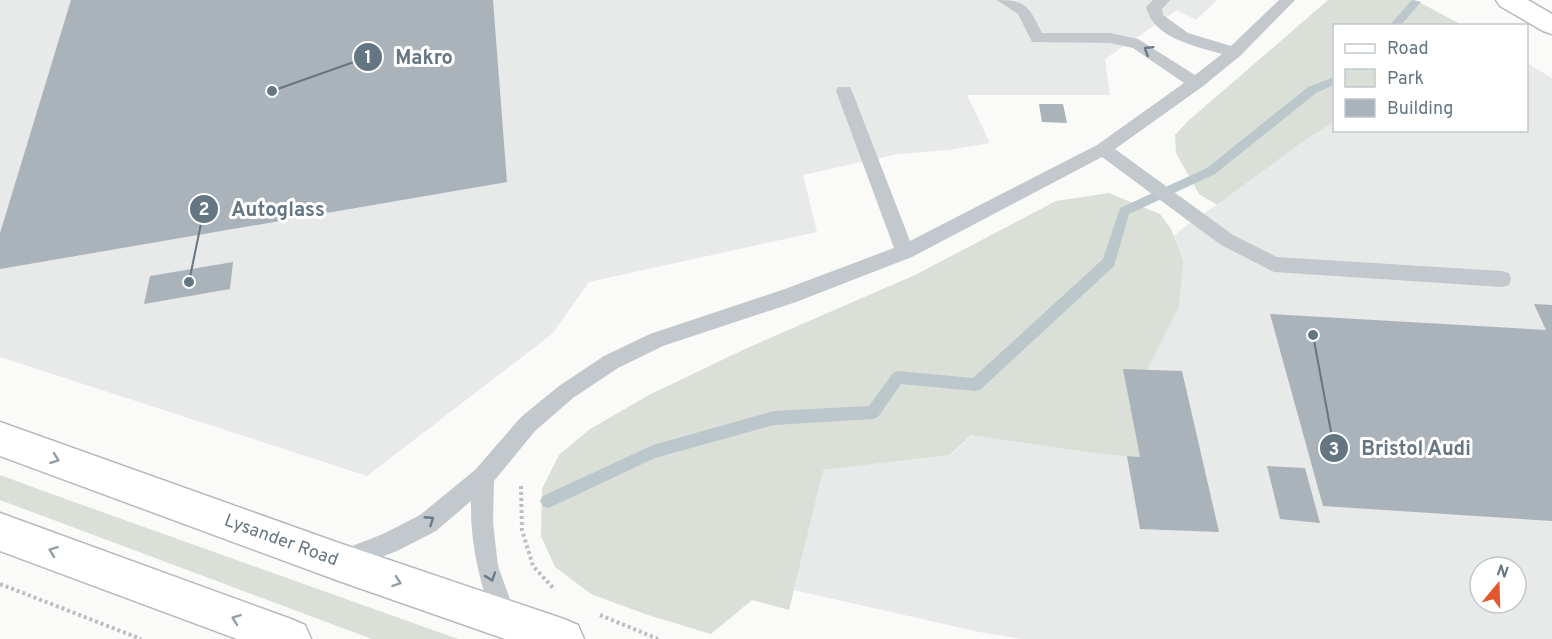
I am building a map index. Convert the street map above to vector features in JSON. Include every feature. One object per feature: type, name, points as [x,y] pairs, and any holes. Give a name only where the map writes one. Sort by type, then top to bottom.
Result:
[{"type":"street","points":[[1509,0],[1552,25]]},
{"type":"street","name":"Lysander Road","points":[[0,439],[339,562],[564,639]]},
{"type":"street","points":[[0,532],[291,639]]},
{"type":"lane","points":[[1004,0],[1023,6],[1037,38],[1110,38],[1138,44],[1196,83]]},
{"type":"lane","points":[[1162,0],[1154,7],[1156,17],[1183,37],[1234,52]]},
{"type":"lane","points":[[339,562],[389,543],[428,523],[483,477],[528,424],[566,392],[611,362],[657,340],[789,296],[905,252],[1103,149],[1196,83],[1234,52],[1288,0]]},
{"type":"lane","points":[[844,91],[905,252]]},
{"type":"lane","points":[[1103,149],[1227,240],[1274,264],[1502,279]]},
{"type":"lane","points":[[483,477],[482,522],[487,566],[505,619]]},
{"type":"path","points":[[483,477],[523,486],[522,530],[533,566],[556,591]]},
{"type":"path","points":[[0,584],[141,639]]},
{"type":"path","points":[[593,612],[658,639]]},
{"type":"shaded area","points":[[0,0],[1217,0],[1196,20],[1177,10],[1105,59],[1110,95],[967,95],[990,143],[949,150],[898,154],[803,175],[817,232],[589,282],[552,334],[367,476],[0,357]]},
{"type":"shaded area","points":[[1528,64],[1552,78],[1552,639],[1023,639],[979,632],[794,590],[822,470],[951,455],[1176,234],[1305,140],[1333,123],[1333,132],[1528,132]]},
{"type":"green space","points":[[1328,0],[1415,0],[1460,24],[1333,24],[1333,123],[1305,140],[1217,205],[1199,194],[1176,153],[1175,135],[1188,121]]},
{"type":"green space","points":[[1109,193],[1160,214],[1171,229],[1183,261],[1179,306],[1147,370],[1124,369],[1140,457],[1103,454],[971,435],[950,455],[823,470],[789,610],[752,600],[711,634],[648,615],[591,594],[555,567],[541,536],[542,489],[559,455],[590,429],[649,395],[745,349],[915,275],[1056,201]]},
{"type":"green space","points":[[0,475],[458,639],[372,639],[0,500]]},
{"type":"building","points":[[71,0],[493,0],[507,182],[0,269],[0,233]]},
{"type":"building","points":[[1039,104],[1063,104],[1067,123],[1042,122]]},
{"type":"building","points":[[233,262],[230,289],[144,304],[150,276]]},
{"type":"building","points":[[1534,304],[1552,305],[1552,521],[1323,506],[1270,314],[1546,330]]},
{"type":"building","points":[[1123,369],[1182,371],[1219,532],[1140,529],[1127,456],[1140,457]]},
{"type":"building","points":[[1267,466],[1305,468],[1320,523],[1280,519]]},
{"type":"waterway","points":[[1396,24],[1416,2]]},
{"type":"waterway","points":[[548,501],[653,452],[774,418],[873,412],[898,377],[976,385],[1109,262],[1124,211],[1211,171],[1312,90],[1333,81]]},
{"type":"place","name":"Makro","points":[[272,91]]},
{"type":"place","name":"Autoglass","points":[[189,282]]},
{"type":"place","name":"Bristol Audi","points":[[1313,335]]}]
